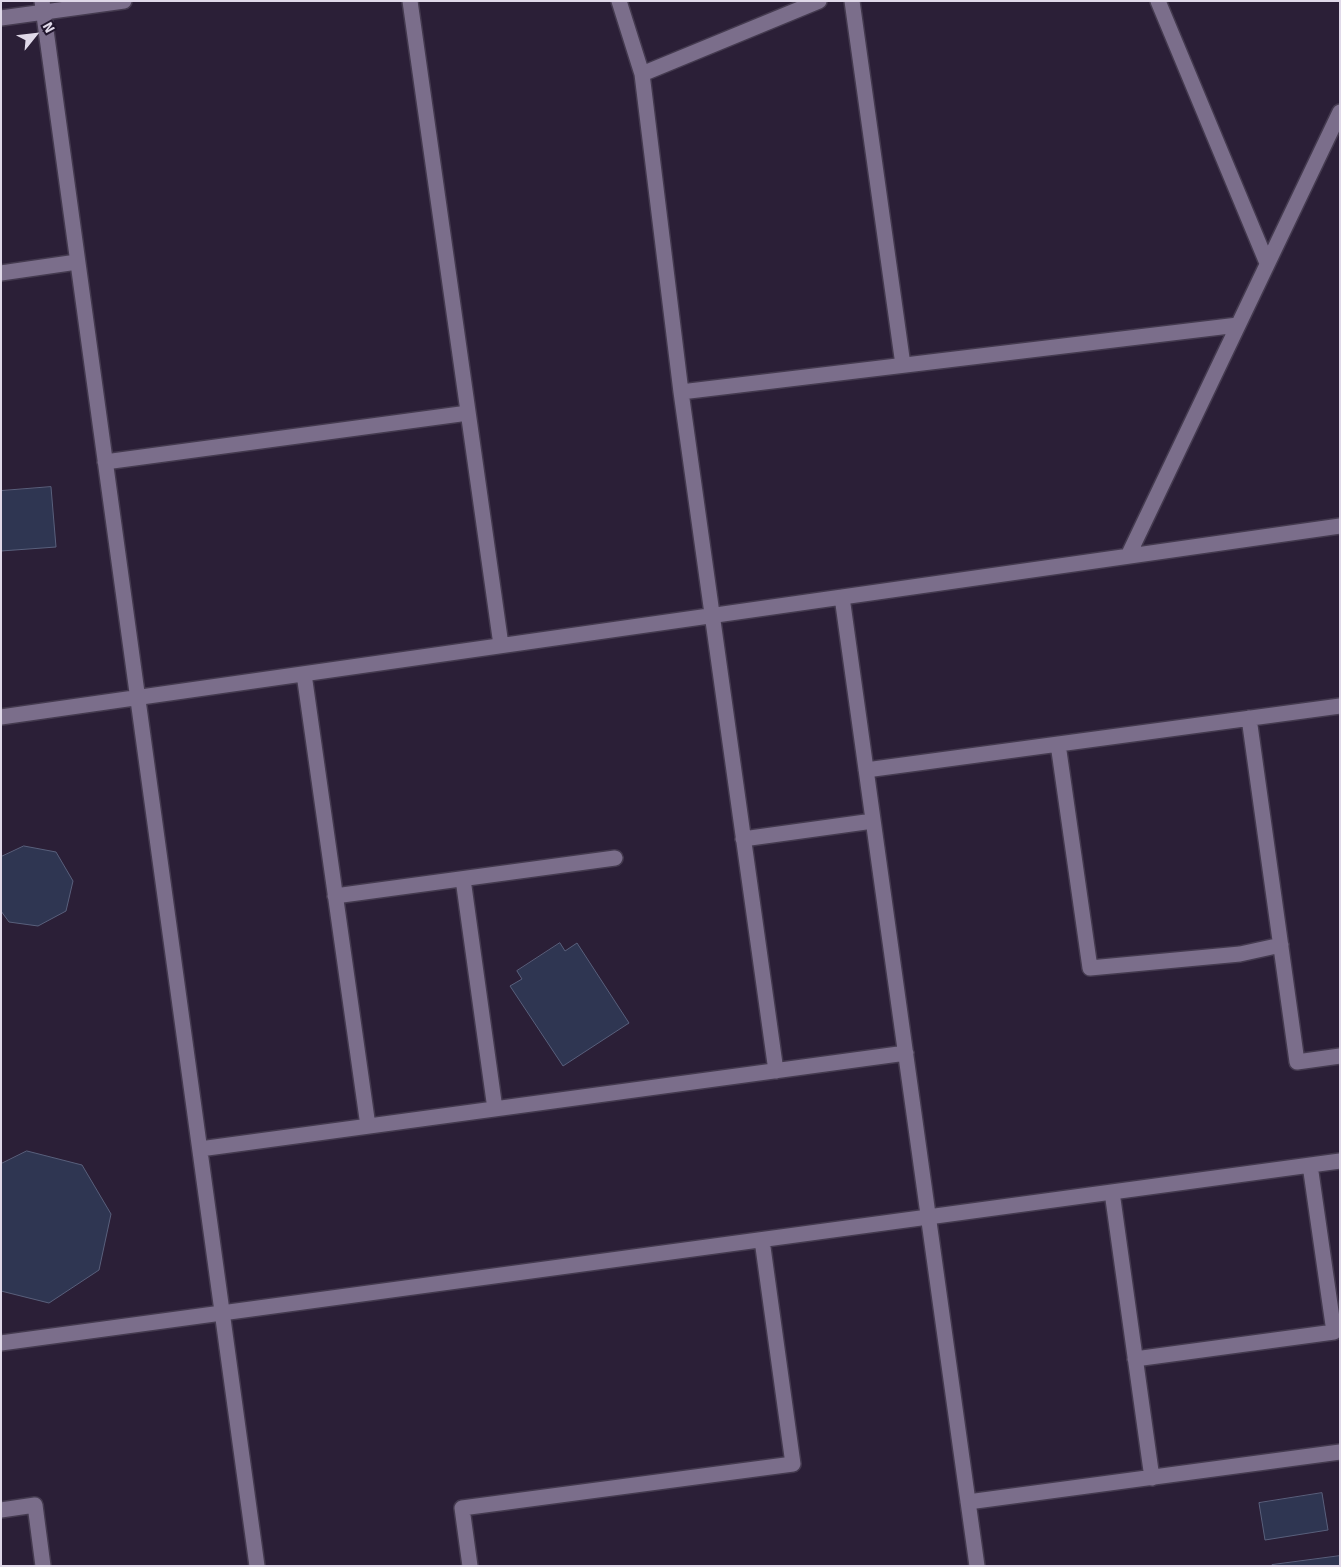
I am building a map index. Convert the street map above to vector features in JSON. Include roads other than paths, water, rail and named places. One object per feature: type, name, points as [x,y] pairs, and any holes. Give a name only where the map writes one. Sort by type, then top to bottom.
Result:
[{"type":"street","points":[[1,18],[42,7],[124,1]]},
{"type":"street","points":[[410,1],[501,646]]},
{"type":"street","points":[[619,1],[642,74],[681,392],[776,1071]]},
{"type":"street","points":[[642,74],[819,1]]},
{"type":"street","points":[[852,1],[903,365]]},
{"type":"street","points":[[1158,1],[1267,263]]},
{"type":"street","points":[[42,7],[257,1566]]},
{"type":"street","points":[[1128,556],[1340,112]]},
{"type":"street","points":[[1,273],[78,262]]},
{"type":"street","points":[[681,392],[1238,324]]},
{"type":"street","points":[[105,462],[468,413]]},
{"type":"street","points":[[1,717],[1340,526]]},
{"type":"street","points":[[842,597],[977,1566]]},
{"type":"street","points":[[304,674],[368,1126]]},
{"type":"street","points":[[866,770],[1340,706]]},
{"type":"street","points":[[1249,718],[1297,1062],[1340,1056]]},
{"type":"street","points":[[1058,744],[1090,968],[1230,955],[1281,945]]},
{"type":"street","points":[[743,839],[873,821]]},
{"type":"street","points":[[335,896],[614,858]]},
{"type":"street","points":[[463,879],[495,1109]]},
{"type":"street","points":[[200,1149],[906,1053]]},
{"type":"street","points":[[1,1343],[1340,1162]]},
{"type":"street","points":[[1135,1359],[1334,1332],[1310,1166]]},
{"type":"street","points":[[1112,1192],[1152,1478]]},
{"type":"street","points":[[470,1566],[462,1508],[793,1464],[762,1240]]},
{"type":"street","points":[[968,1502],[1340,1452]]},
{"type":"street","points":[[1,1510],[35,1505],[43,1566]]}]
